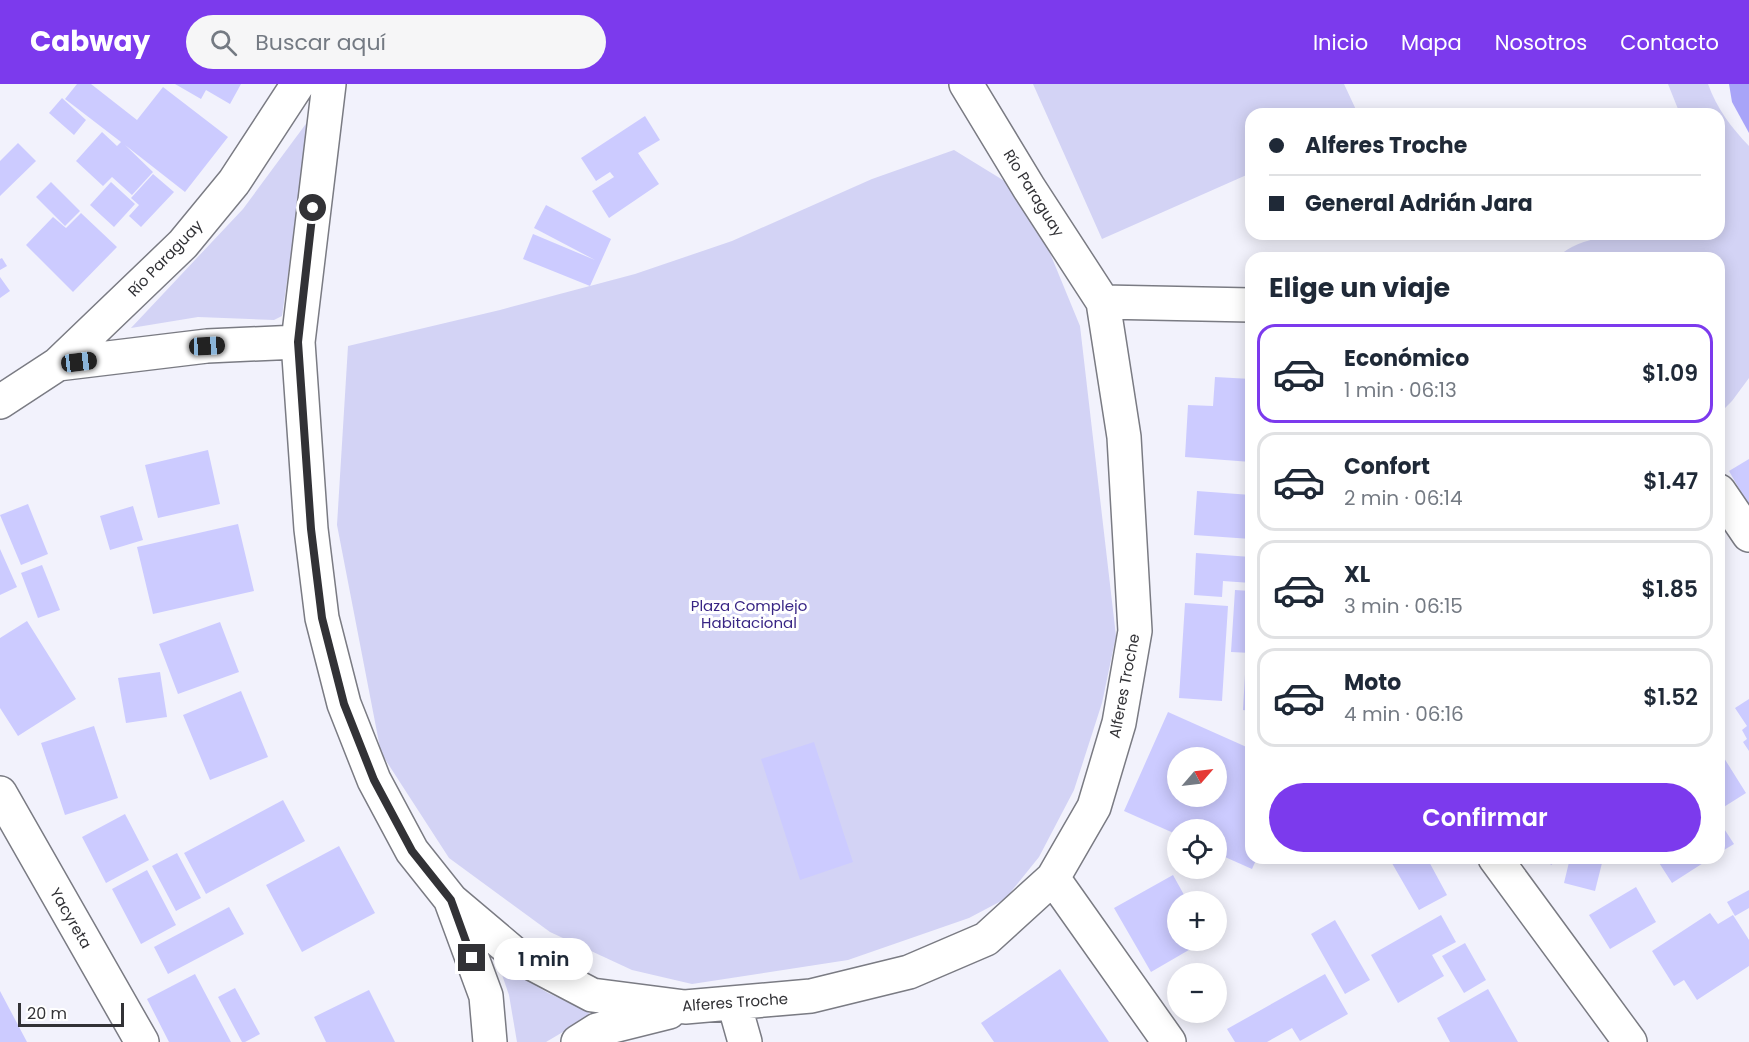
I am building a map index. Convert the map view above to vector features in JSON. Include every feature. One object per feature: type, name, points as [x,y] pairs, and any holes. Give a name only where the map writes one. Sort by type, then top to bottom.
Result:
[{"type":"street","name":"Río Paraguay","points":[[0,402],[58,364],[183,244],[234,183],[297,84]]},
{"type":"street","name":"Alferes Troche","points":[[329,84],[323,118],[298,342],[311,529],[322,618],[344,704],[374,780],[412,851],[451,900],[516,955],[592,995],[685,1007],[811,996],[909,972],[987,939],[1053,878],[1094,807],[1119,723],[1135,631],[1125,437],[1102,302]]},
{"type":"street","name":"Río Paraguay","points":[[966,84],[1102,302]]},
{"type":"street","points":[[1102,302],[1245,304]]},
{"type":"street","points":[[58,364],[207,346],[298,342]]},
{"type":"street","points":[[1725,500],[1749,535]]},
{"type":"street","name":"Yacyreta","points":[[0,793],[142,1042]]},
{"type":"street","points":[[1499,864],[1630,1042]]},
{"type":"street","points":[[1053,878],[1169,1042]]},
{"type":"street","points":[[451,900],[486,996],[490,1042]]},
{"type":"street","points":[[734,1003],[745,1042]]},
{"type":"street","points":[[578,1042],[597,1030],[685,1007]]},
{"type":"green space","points":[[1033,84],[1344,84],[1355,108],[1245,108],[1245,176],[1102,239]]},
{"type":"green space","points":[[1668,84],[1708,84],[1720,108],[1678,108]]},
{"type":"green space","points":[[1725,117],[1749,146],[1749,378],[1725,408],[1725,252],[1565,252],[1589,240],[1725,240]]},
{"type":"green space","points":[[308,121],[309,128],[282,316],[274,320],[198,317],[131,328],[243,209]]},
{"type":"green space","name":"Plaza Complejo Habitacional","points":[[954,150],[1011,185],[1045,241],[1080,326],[1116,636],[1102,703],[1074,790],[1039,857],[1005,899],[969,918],[848,960],[692,984],[632,970],[550,932],[449,858],[381,753],[337,525],[348,346],[500,310],[635,274],[732,241],[872,179]]},
{"type":"green space","points":[[504,967],[548,993],[588,1011],[590,1016],[546,1042],[517,1042],[509,995],[500,969]]},
{"type":"shaded area","points":[[1729,84],[1749,84],[1749,133],[1732,102]]},
{"type":"building","points":[[77,84],[91,84],[137,120],[163,87],[228,137],[185,192],[125,145],[153,172],[132,195],[112,177],[103,186],[76,161],[102,132],[117,146],[121,142],[65,99]]},
{"type":"building","points":[[175,84],[241,84],[230,104],[206,90],[201,99]]},
{"type":"building","points":[[62,98],[86,120],[74,135],[49,113]]},
{"type":"building","points":[[645,116],[660,140],[638,153],[659,184],[609,218],[592,191],[614,177],[610,172],[596,181],[581,158]]},
{"type":"building","points":[[18,143],[36,161],[0,196],[0,161]]},
{"type":"building","points":[[153,174],[174,192],[141,227],[129,216],[139,205],[131,198]]},
{"type":"building","points":[[51,182],[80,211],[65,226],[36,197]]},
{"type":"building","points":[[111,182],[135,204],[114,227],[90,205]]},
{"type":"building","points":[[546,205],[611,239],[590,286],[523,259],[533,234],[595,260],[534,228]]},
{"type":"building","points":[[81,213],[117,247],[73,292],[26,245],[53,217],[66,228]]},
{"type":"building","points":[[2,258],[7,266],[0,270],[0,259]]},
{"type":"building","points":[[0,277],[10,291],[0,298]]},
{"type":"building","points":[[1215,377],[1245,379],[1245,462],[1185,457],[1188,405],[1213,406]]},
{"type":"building","points":[[208,450],[220,504],[158,518],[145,465]]},
{"type":"building","points":[[1749,459],[1749,506],[1729,471]]},
{"type":"building","points":[[1197,491],[1245,495],[1245,539],[1194,535]]},
{"type":"building","points":[[28,504],[48,554],[21,565],[0,515]]},
{"type":"building","points":[[133,506],[143,540],[110,550],[100,516]]},
{"type":"building","points":[[238,524],[254,591],[153,614],[137,547]]},
{"type":"building","points":[[0,549],[17,587],[0,595]]},
{"type":"building","points":[[1196,553],[1245,557],[1245,583],[1223,581],[1222,597],[1194,595]]},
{"type":"building","points":[[42,565],[60,610],[38,618],[21,573]]},
{"type":"building","points":[[1235,590],[1245,591],[1245,653],[1231,652]]},
{"type":"building","points":[[1185,603],[1228,606],[1222,701],[1179,698]]},
{"type":"building","points":[[27,621],[76,699],[18,736],[0,708],[0,638]]},
{"type":"building","points":[[220,622],[239,672],[178,694],[159,644]]},
{"type":"building","points":[[160,672],[167,717],[126,723],[118,678]]},
{"type":"building","points":[[1245,675],[1245,710],[1243,710]]},
{"type":"building","points":[[241,691],[268,757],[210,780],[183,715]]},
{"type":"building","points":[[1749,699],[1749,751],[1743,742],[1747,739],[1742,730],[1747,726],[1735,708]]},
{"type":"building","points":[[1168,712],[1245,746],[1245,864],[1254,864],[1252,869],[1227,858],[1227,819],[1167,819],[1167,830],[1124,811]]},
{"type":"building","points":[[94,726],[118,798],[65,815],[41,743]]},
{"type":"building","points":[[814,742],[853,862],[800,880],[761,759]]},
{"type":"building","points":[[1725,760],[1746,793],[1725,806]]},
{"type":"building","points":[[283,800],[305,841],[206,894],[184,853]]},
{"type":"building","points":[[125,814],[149,860],[106,883],[82,837]]},
{"type":"building","points":[[1725,830],[1734,844],[1725,849]]},
{"type":"building","points":[[339,846],[375,913],[302,952],[266,885]]},
{"type":"building","points":[[177,853],[201,898],[176,911],[152,866]]},
{"type":"building","points":[[1392,864],[1430,864],[1447,895],[1419,910]]},
{"type":"building","points":[[1569,864],[1602,864],[1595,891],[1564,883]]},
{"type":"building","points":[[1660,864],[1702,864],[1672,883]]},
{"type":"building","points":[[147,870],[176,925],[141,944],[112,889]]},
{"type":"building","points":[[1167,878],[1175,879],[1182,891],[1167,891],[1167,951],[1187,951],[1151,972],[1114,908]]},
{"type":"building","points":[[1636,887],[1656,922],[1610,949],[1589,915]]},
{"type":"building","points":[[1749,890],[1749,908],[1735,916],[1727,902]]},
{"type":"building","points":[[229,907],[244,934],[168,974],[154,947]]},
{"type":"building","points":[[1710,913],[1718,924],[1733,915],[1749,940],[1749,966],[1697,1000],[1684,980],[1674,986],[1652,951]]},
{"type":"building","points":[[1441,915],[1456,942],[1432,955],[1444,976],[1398,1003],[1371,955]]},
{"type":"building","points":[[1335,920],[1370,980],[1345,994],[1311,934]]},
{"type":"building","points":[[1465,943],[1486,980],[1464,993],[1442,956]]},
{"type":"building","points":[[1060,969],[1109,1042],[994,1042],[981,1023]]},
{"type":"building","points":[[195,974],[231,1042],[169,1042],[147,999]]},
{"type":"building","points":[[1325,974],[1348,1014],[1300,1041],[1292,1028],[1267,1042],[1235,1042],[1227,1029]]},
{"type":"building","points":[[235,988],[260,1034],[245,1042],[242,1042],[218,997]]},
{"type":"building","points":[[1488,989],[1518,1042],[1450,1042],[1437,1018]]},
{"type":"building","points":[[369,990],[395,1042],[326,1042],[314,1017]]},
{"type":"building","points":[[0,991],[27,1042],[0,1042]]},
{"type":"route","points":[[313,208],[298,342],[311,529],[322,618],[344,704],[374,780],[412,851],[451,900],[472,958]]}]
